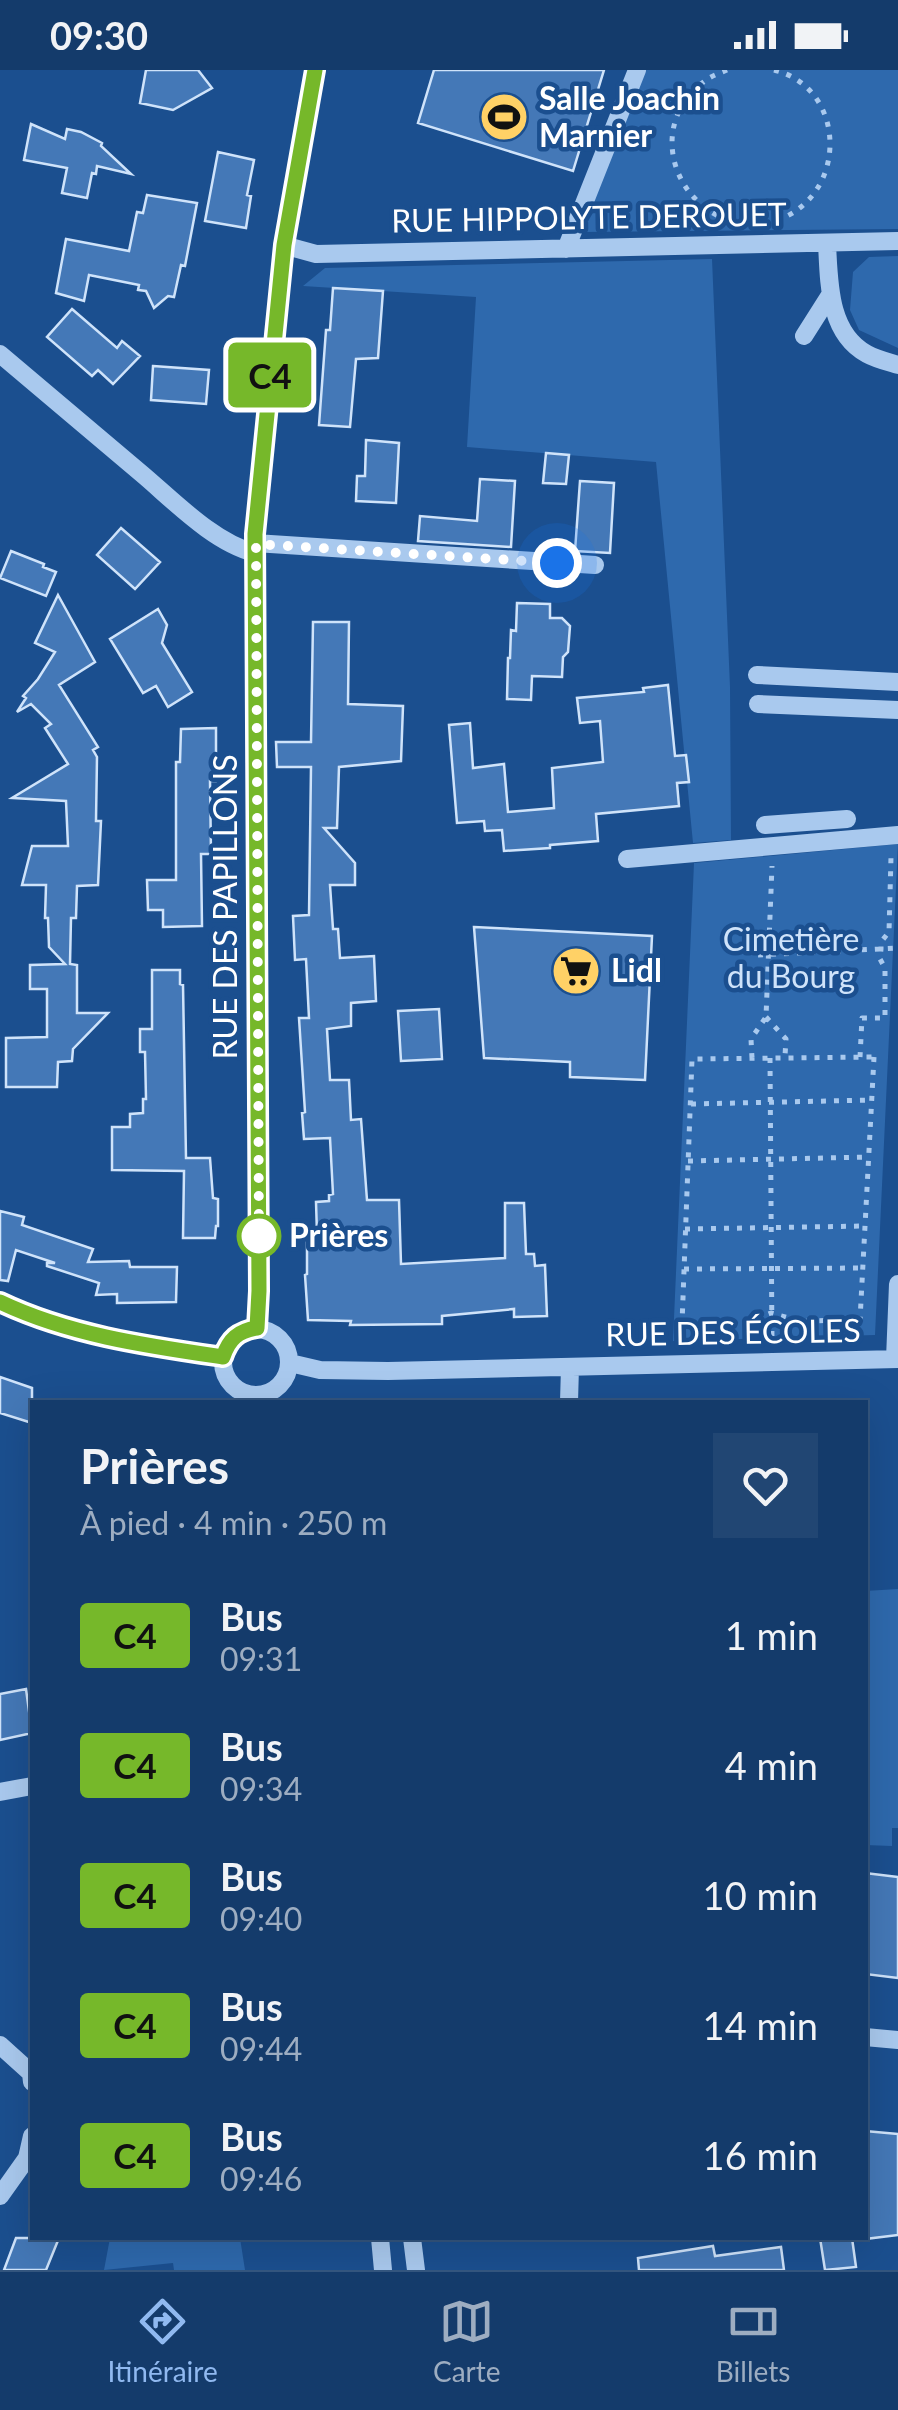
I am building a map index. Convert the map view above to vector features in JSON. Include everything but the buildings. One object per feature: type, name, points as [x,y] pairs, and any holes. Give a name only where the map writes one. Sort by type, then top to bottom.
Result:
[{"type":"street","name":"RUE DES PAPILLONS","points":[[257,1328],[255,548],[284,245],[314,70]]},
{"type":"street","points":[[566,249],[637,70]]},
{"type":"street","name":"RUE HIPPOLYTE DEROUET","points":[[284,245],[316,254],[898,242]]},
{"type":"street","points":[[827,243],[830,295],[844,335],[865,354],[898,366]]},
{"type":"street","points":[[804,336],[830,295]]},
{"type":"street","points":[[0,354],[183,508],[240,550],[594,565]]},
{"type":"street","points":[[757,675],[898,682]]},
{"type":"street","points":[[758,704],[898,710]]},
{"type":"street","points":[[765,825],[847,819]]},
{"type":"street","points":[[627,859],[898,835]]},
{"type":"street","points":[[896,1359],[898,1284]]},
{"type":"street","points":[[0,1302],[90,1334],[223,1357]]},
{"type":"street","points":[[257,1328],[276,1335],[284,1343],[290,1363],[282,1383],[255,1399],[230,1383],[223,1357],[234,1336],[257,1328]]},
{"type":"street","name":"RUE DES ÉCOLES","points":[[290,1363],[320,1370],[354,1371],[896,1359]]},
{"type":"street","name":"RUE DES ÉCOLES","points":[[569,1400],[570,1367]]},
{"type":"street","points":[[0,1792],[30,1786]]},
{"type":"street","points":[[868,2037],[898,2040]]},
{"type":"street","points":[[0,2045],[30,2073]]},
{"type":"street","points":[[0,2196],[27,2158],[30,2145]]},
{"type":"street","points":[[380,2240],[384,2270]]},
{"type":"street","points":[[412,2240],[416,2270]]},
{"type":"path","points":[[727,70],[704,81],[686,101],[674,126],[672,153],[679,179],[694,200],[714,216],[738,224]]},
{"type":"path","points":[[763,224],[787,217],[808,202],[822,181],[830,157],[830,132],[821,108],[805,86],[774,70]]},
{"type":"path","points":[[860,1057],[862,1018],[885,1018],[886,968],[880,960],[880,949],[889,932],[891,854]]},
{"type":"path","points":[[752,1058],[751,1040],[766,1017],[772,865]]},
{"type":"path","points":[[758,955],[898,948]]},
{"type":"path","points":[[766,1017],[786,1039],[785,1057]]},
{"type":"path","points":[[785,1057],[874,1057],[860,1320],[800,1321],[771,1313],[744,1323],[682,1324],[692,1059],[785,1057]]},
{"type":"path","points":[[770,1058],[772,1362]]},
{"type":"path","points":[[691,1104],[872,1100]]},
{"type":"path","points":[[688,1161],[869,1156]]},
{"type":"path","points":[[686,1229],[866,1226]]},
{"type":"path","points":[[684,1268],[863,1268]]},
{"type":"green space","points":[[642,70],[898,70],[898,229],[582,232]]},
{"type":"green space","points":[[898,256],[898,348],[859,330],[850,310],[853,272],[869,257]]},
{"type":"green space","points":[[712,259],[730,687],[731,840],[693,843],[656,462],[467,447],[476,297],[303,286],[325,268]]},
{"type":"green space","name":"Cimetière du Bourg","points":[[898,844],[875,1335],[673,1341],[694,863]]},
{"type":"green space","points":[[898,1589],[898,1828],[892,1828],[892,1846],[868,1845],[868,1591]]},
{"type":"green space","points":[[110,2240],[240,2240],[245,2270],[174,2270],[173,2263],[104,2270]]},
{"type":"bus line","name":"C4","points":[[0,1302],[90,1334],[223,1357],[234,1336],[257,1328],[255,534],[284,245],[315,70]]},
{"type":"place","name":"Salle Joachin Marnier","points":[[504,117]]},
{"type":"place","name":"Lidl","points":[[576,971]]},
{"type":"place","name":"Prières","points":[[259,1236]]},
{"type":"route","points":[[259,1236],[259,1252],[256,544],[557,563]]}]
